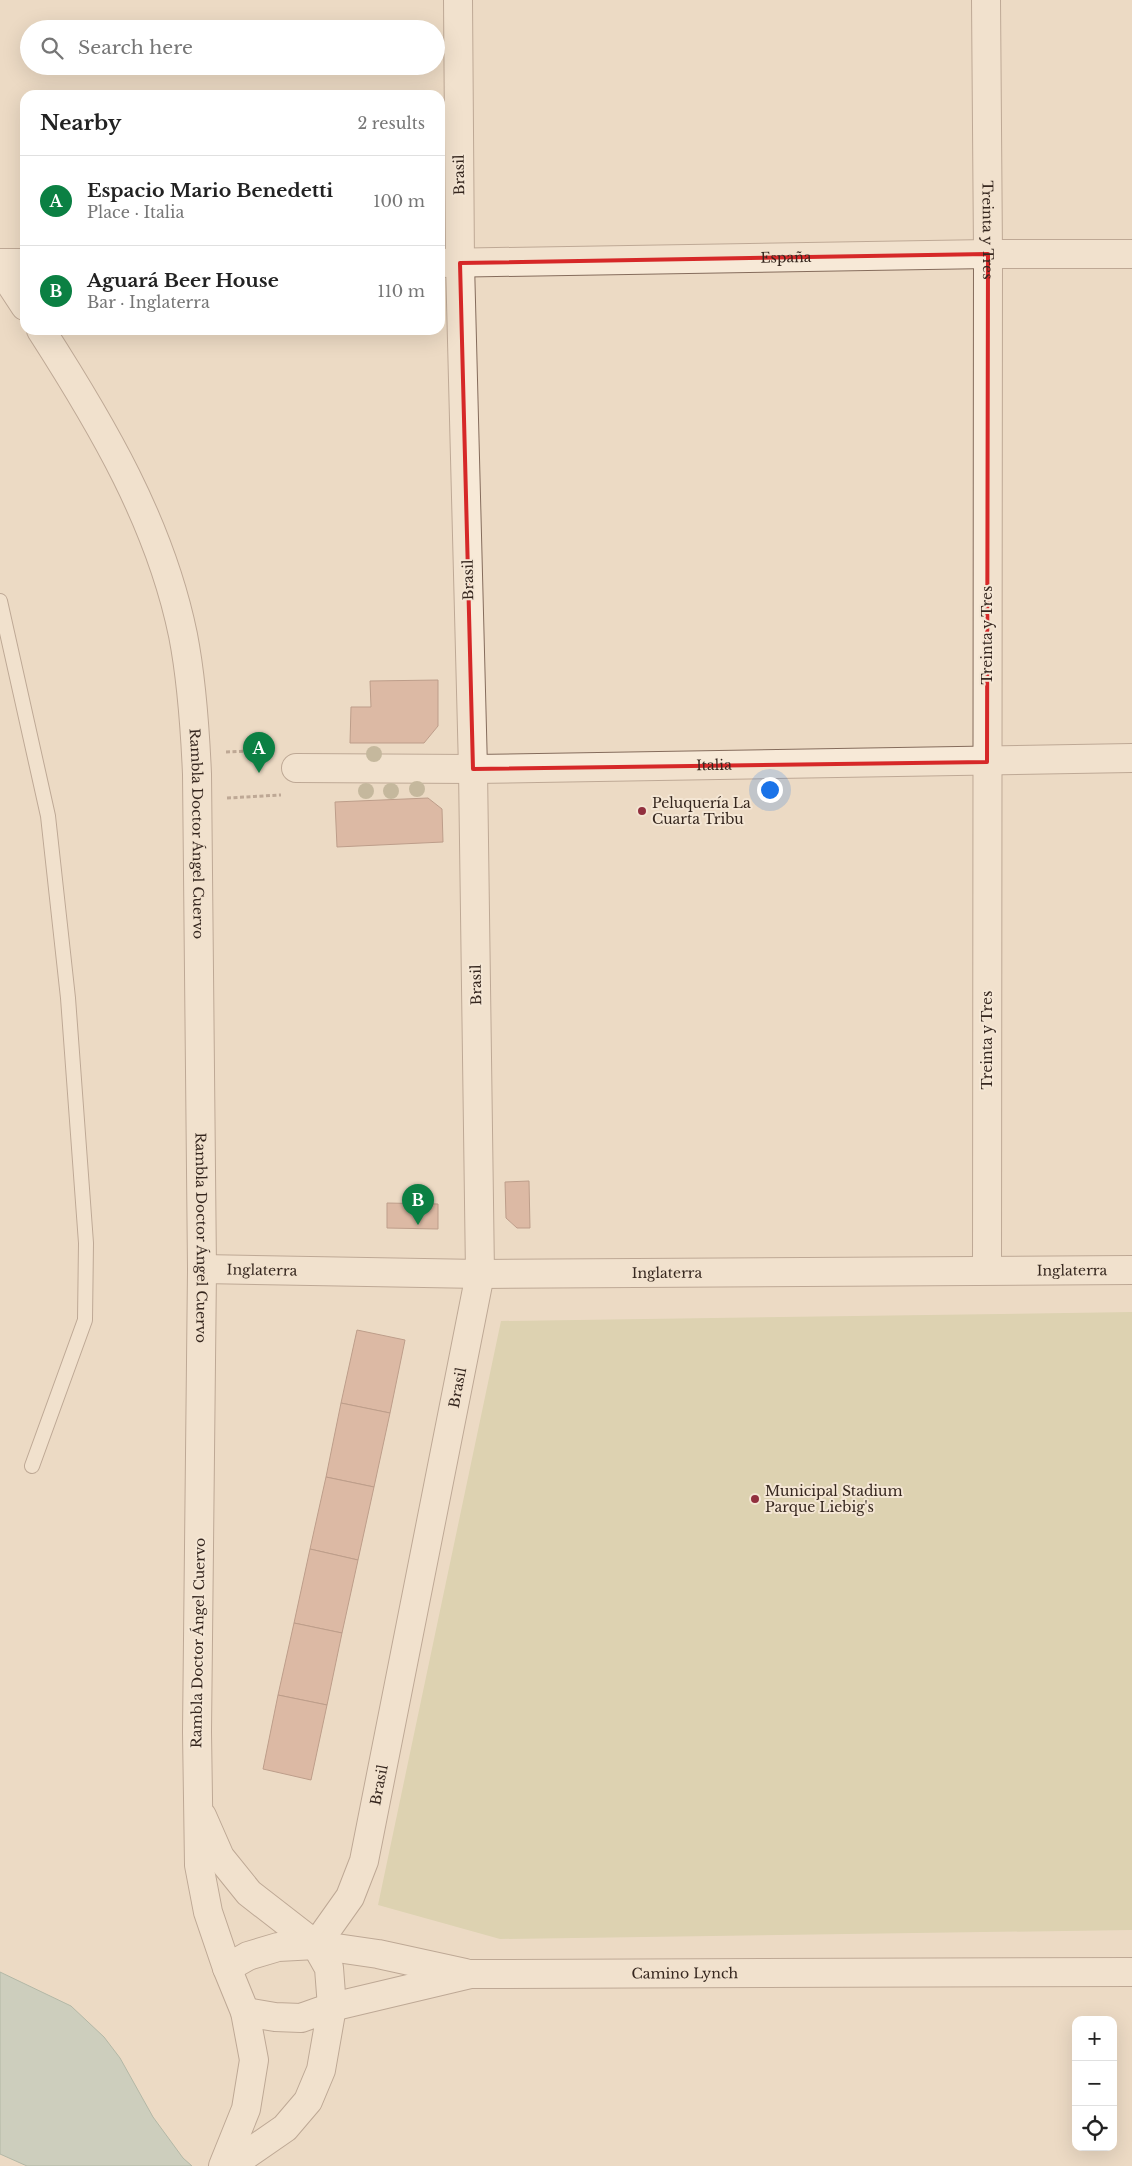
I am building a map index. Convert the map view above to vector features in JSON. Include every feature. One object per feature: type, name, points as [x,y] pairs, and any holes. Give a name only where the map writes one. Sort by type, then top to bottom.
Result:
[{"type":"street","name":"Brasil","points":[[316,1946],[350,1897],[364,1861],[480,1274],[473,769],[450,263],[458,0]]},
{"type":"street","name":"Treinta y Tres","points":[[986,0],[988,254],[987,1270]]},
{"type":"street","name":"España","points":[[450,263],[988,254],[1132,254]]},
{"type":"street","points":[[0,263],[20,263]]},
{"type":"street","points":[[0,268],[20,298]]},
{"type":"street","name":"Rambla Doctor Ángel Cuervo","points":[[44,335],[84,397],[135,492],[152,532],[171,586],[183,635],[194,719],[197,774],[202,1269],[196,1804],[199,1865],[208,1912],[227,1968],[245,2012],[254,2060],[246,2109],[223,2166]]},
{"type":"street","name":"Italia","points":[[296,768],[473,769],[986,762],[1132,758]]},
{"type":"street","name":"Inglaterra","points":[[202,1269],[480,1274],[1132,1270]]},
{"type":"street","points":[[196,1804],[220,1857],[249,1893],[316,1946],[329,1968],[332,2007],[321,2070],[308,2101],[285,2128],[230,2166]]},
{"type":"street","points":[[227,1968],[248,1956],[278,1946],[316,1946],[378,1954],[471,1974]]},
{"type":"street","name":"Camino Lynch","points":[[245,2012],[275,2017],[301,2018],[332,2007],[471,1974],[1132,1972]]},
{"type":"lane","points":[[0,601],[48,816],[68,998],[86,1243],[85,1320],[32,1466]]},
{"type":"path","points":[[244,797],[288,794]]},
{"type":"highlighted area","points":[[988,254],[987,762],[473,769],[460,263]]},
{"type":"green space","name":"Municipal Stadium Parque Liebig's","points":[[1132,1312],[1132,1930],[500,1939],[378,1905],[501,1321]]},
{"type":"shaded area","points":[[0,1972],[71,2006],[104,2037],[120,2058],[153,2117],[183,2158],[192,2166],[27,2166],[0,2154]]},
{"type":"building","points":[[438,680],[438,726],[424,743],[350,743],[351,707],[371,707],[370,681]]},
{"type":"building","points":[[428,798],[442,809],[443,842],[337,847],[335,802]]},
{"type":"building","points":[[529,1181],[530,1228],[517,1228],[506,1218],[505,1182]]},
{"type":"building","points":[[387,1203],[438,1204],[438,1229],[387,1228]]},
{"type":"building","points":[[357,1330],[405,1340],[390,1413],[341,1403]]},
{"type":"building","points":[[341,1403],[390,1413],[374,1487],[326,1477]]},
{"type":"building","points":[[326,1477],[374,1487],[358,1560],[310,1549]]},
{"type":"building","points":[[310,1549],[358,1560],[342,1633],[294,1623]]},
{"type":"building","points":[[294,1623],[342,1633],[327,1705],[278,1695]]},
{"type":"building","points":[[278,1695],[327,1705],[311,1780],[263,1769]]},
{"type":"place","name":"Espacio Mario Benedetti","points":[[259,773]]},
{"type":"place","name":"Peluquería La Cuarta Tribu","points":[[642,811]]},
{"type":"place","name":"Aguará Beer House","points":[[418,1225]]},
{"type":"place","name":"Municipal Stadium Parque Liebig's","points":[[755,1499]]}]
